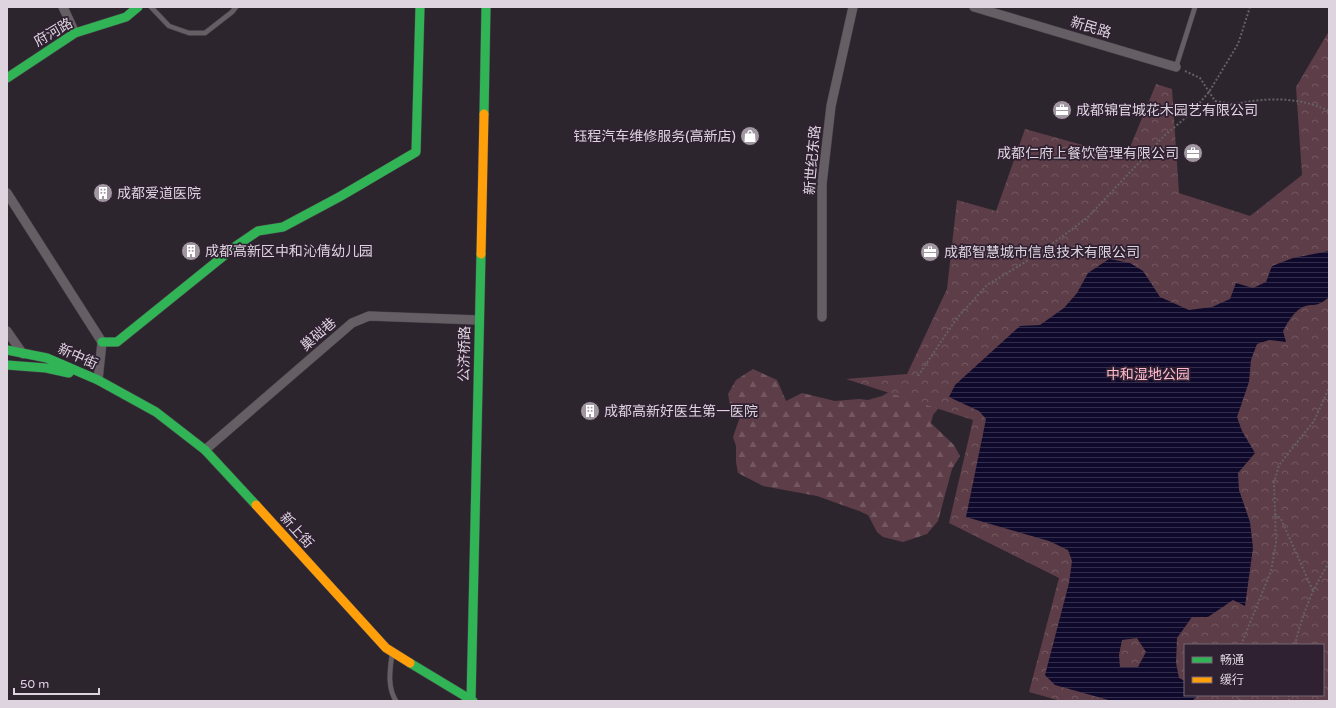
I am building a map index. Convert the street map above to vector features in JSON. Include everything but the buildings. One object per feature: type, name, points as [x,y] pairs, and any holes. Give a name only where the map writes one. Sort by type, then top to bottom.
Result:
[{"type":"main road","name":"府河路","points":[[7,78],[75,33],[126,17],[138,7]]},
{"type":"main road","points":[[102,342],[117,342],[236,246],[258,231],[284,227],[341,196],[416,152],[420,7]]},
{"type":"main road","name":"公济桥路","points":[[472,701],[478,320],[486,7]]},
{"type":"main road","name":"新中街","points":[[7,350],[21,351],[47,358],[98,380]]},
{"type":"main road","name":"新中街","points":[[7,364],[46,368],[98,380]]},
{"type":"main road","name":"新上街","points":[[98,380],[156,412],[204,450],[386,648],[472,701]]},
{"type":"street","points":[[63,7],[75,33]]},
{"type":"street","name":"新世纪东路","points":[[822,317],[822,184],[831,106],[853,7]]},
{"type":"street","name":"新民路","points":[[974,7],[1176,68]]},
{"type":"street","points":[[7,193],[102,342],[98,380]]},
{"type":"street","name":"巢础巷","points":[[204,450],[352,323],[369,316],[478,320]]},
{"type":"street","points":[[7,331],[30,367]]},
{"type":"lane","points":[[151,7],[169,26],[188,33],[205,33],[232,12],[236,7]]},
{"type":"lane","points":[[1176,68],[1195,7]]},
{"type":"lane","points":[[392,652],[389,673],[392,694],[396,701]]},
{"type":"path","points":[[918,376],[957,318],[987,285],[1037,254],[1087,218],[1164,136],[1189,115],[1209,92],[1238,44],[1250,7]]},
{"type":"path","points":[[1176,68],[1200,78],[1215,101],[1234,104]]},
{"type":"path","points":[[1189,115],[1234,104],[1268,98],[1305,102],[1329,111]]},
{"type":"path","points":[[1241,644],[1271,570],[1276,543],[1274,483],[1280,465],[1314,421],[1329,388]]},
{"type":"path","points":[[1275,514],[1281,519],[1313,591]]},
{"type":"path","points":[[1295,644],[1300,621],[1313,591],[1329,563]]},
{"type":"green space","name":"中和湿地公园","points":[[1329,31],[1329,701],[1061,701],[1029,692],[1059,578],[949,523],[973,420],[846,379],[907,374],[947,289],[957,200],[996,211],[1025,129],[1126,157],[1156,84],[1172,89],[1179,193],[1250,216],[1302,175],[1296,87]]},
{"type":"green space","points":[[753,369],[777,380],[786,401],[802,393],[835,401],[859,399],[868,400],[882,396],[901,385],[942,404],[933,415],[931,423],[954,445],[960,456],[952,469],[938,521],[927,534],[903,542],[883,537],[877,532],[868,515],[859,511],[817,496],[763,486],[738,473],[736,446],[733,437],[741,414],[738,407],[730,405],[728,394],[736,380]]},
{"type":"shaded area","points":[[1329,251],[1328,298],[1320,303],[1305,306],[1296,312],[1283,331],[1286,342],[1269,340],[1257,344],[1251,360],[1249,382],[1237,417],[1242,431],[1255,453],[1238,473],[1239,490],[1250,522],[1253,548],[1245,606],[1233,600],[1208,617],[1192,617],[1177,638],[1176,663],[1179,678],[1184,680],[1184,696],[1197,696],[1192,701],[1112,701],[1055,685],[1045,675],[1069,583],[1072,561],[1068,550],[1049,541],[966,517],[986,419],[979,411],[949,397],[955,385],[1020,326],[1040,325],[1064,308],[1077,293],[1088,273],[1109,259],[1130,263],[1143,271],[1160,297],[1189,310],[1212,307],[1230,299],[1236,283],[1253,288],[1266,282],[1272,266],[1293,258]],"holes":[[[1137,638],[1146,652],[1138,667],[1120,667],[1119,655],[1122,640]]]},
{"type":"traffic: fast","points":[[7,78],[75,33],[126,17],[138,7]]},
{"type":"traffic: fast","points":[[102,342],[117,342],[236,246],[258,231],[283,227],[341,196],[416,152],[420,7]]},
{"type":"traffic: fast","points":[[484,114],[486,7]]},
{"type":"traffic: fast","points":[[471,701],[481,254]]},
{"type":"traffic: fast","points":[[7,350],[47,358],[98,380],[156,412],[205,450],[256,505]]},
{"type":"traffic: fast","points":[[7,365],[46,368],[69,373]]},
{"type":"traffic: fast","points":[[410,663],[473,701]]},
{"type":"traffic: slow","points":[[481,254],[484,114]]},
{"type":"traffic: slow","points":[[256,505],[386,648],[410,663]]},
{"type":"place","name":"成都锦官城花木园艺有限公司","points":[[1062,110]]},
{"type":"place","name":"钰程汽车维修服务(高新店)","points":[[750,136]]},
{"type":"place","name":"成都仁府上餐饮管理有限公司","points":[[1193,153]]},
{"type":"place","name":"成都爱道医院","points":[[103,193]]},
{"type":"place","name":"成都高新区中和沁倩幼儿园","points":[[191,251]]},
{"type":"place","name":"成都智慧城市信息技术有限公司","points":[[930,252]]},
{"type":"place","name":"成都高新好医生第一医院","points":[[590,411]]}]
